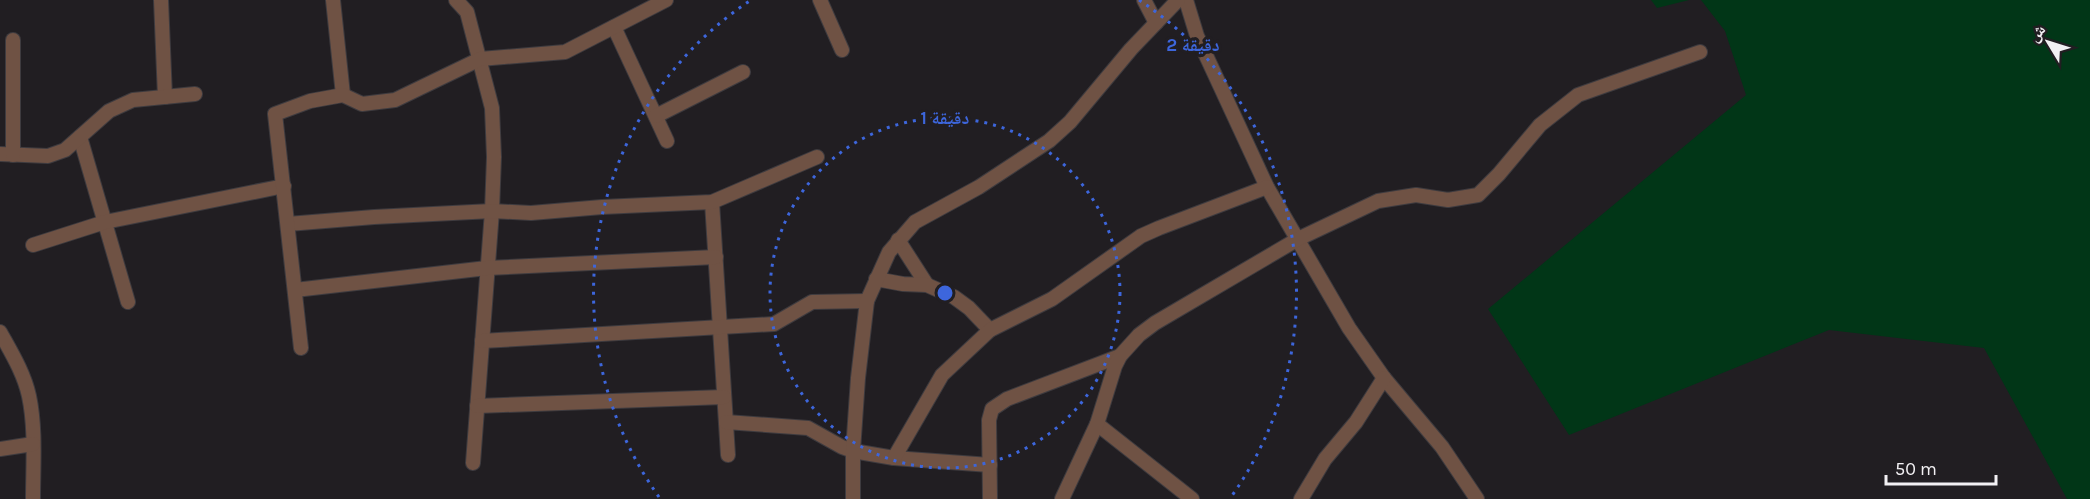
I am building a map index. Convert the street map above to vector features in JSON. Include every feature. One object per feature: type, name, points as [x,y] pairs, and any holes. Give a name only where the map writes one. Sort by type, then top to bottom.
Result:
[{"type":"street","points":[[161,0],[165,97]]},
{"type":"street","points":[[333,0],[343,95]]},
{"type":"street","points":[[456,0],[467,12],[492,108],[494,157],[473,463]]},
{"type":"street","points":[[301,348],[276,114],[310,101],[343,95],[362,104],[395,100],[480,59],[565,52],[666,0]]},
{"type":"street","points":[[820,0],[842,50]]},
{"type":"street","points":[[1144,0],[1156,23]]},
{"type":"street","points":[[853,499],[858,378],[867,302],[889,252],[915,222],[978,187],[1049,141],[1070,122],[1131,49],[1178,0]]},
{"type":"street","points":[[1186,0],[1197,36],[1267,188],[1349,328],[1384,378],[1442,447],[1477,499]]},
{"type":"street","points":[[614,27],[667,141]]},
{"type":"street","points":[[13,40],[6,154],[48,156],[65,150],[109,111],[133,100],[195,94]]},
{"type":"street","points":[[1062,499],[1097,424],[1120,356],[1139,335],[1155,323],[1298,239],[1378,201],[1416,195],[1448,200],[1478,195],[1540,125],[1578,95],[1700,52]]},
{"type":"street","points":[[656,116],[743,72]]},
{"type":"street","points":[[80,137],[128,302]]},
{"type":"street","points":[[288,224],[374,217],[492,212],[531,213],[712,202],[817,157]]},
{"type":"street","points":[[33,245],[105,222],[284,186]]},
{"type":"street","points":[[894,458],[942,375],[990,330],[1052,299],[1141,236],[1267,188]]},
{"type":"street","points":[[712,202],[728,455]]},
{"type":"street","points":[[898,240],[927,285]]},
{"type":"street","points":[[295,290],[487,268],[716,257]]},
{"type":"street","points":[[876,279],[903,284],[927,285],[954,297],[969,308],[990,330]]},
{"type":"street","points":[[482,341],[774,324],[812,302],[867,302]]},
{"type":"street","points":[[0,332],[15,359],[29,396],[33,444],[33,499]]},
{"type":"street","points":[[990,499],[989,420],[992,409],[1007,399],[1120,356]]},
{"type":"street","points":[[1301,499],[1325,459],[1356,422],[1384,378]]},
{"type":"street","points":[[477,406],[724,398]]},
{"type":"street","points":[[726,422],[808,428],[842,447],[894,458],[990,465]]},
{"type":"street","points":[[1097,424],[1192,499]]},
{"type":"street","points":[[0,449],[33,444]]},
{"type":"green space","points":[[1651,0],[1689,0],[1657,8]]},
{"type":"green space","points":[[1701,0],[2090,0],[2090,499],[2067,499],[1984,348],[1829,330],[1569,435],[1488,309],[1746,95],[1725,31]]}]
